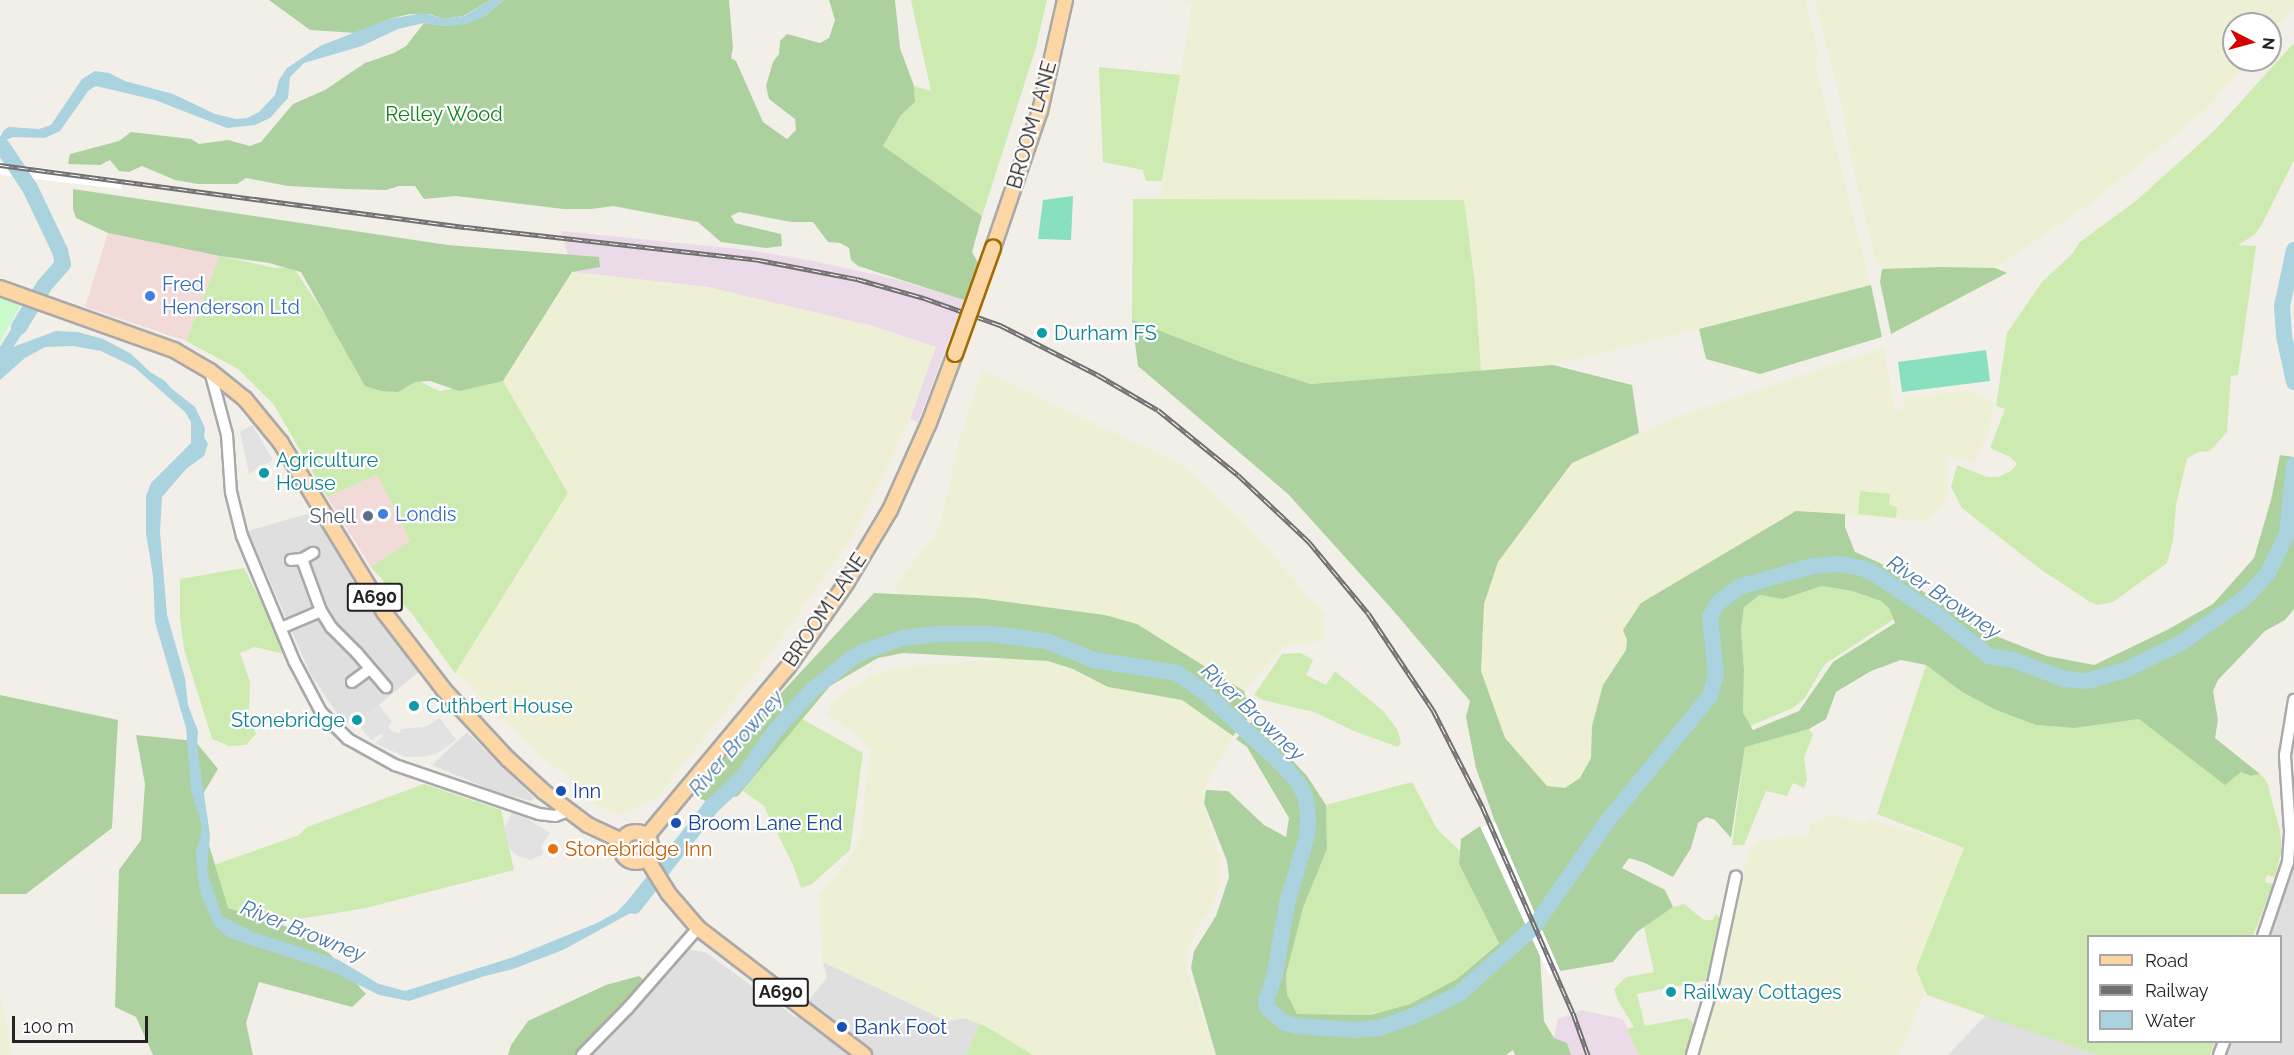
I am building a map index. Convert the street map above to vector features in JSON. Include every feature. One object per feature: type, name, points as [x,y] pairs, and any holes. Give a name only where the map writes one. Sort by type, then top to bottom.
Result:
[{"type":"main road","name":"BROOM LANE","points":[[646,836],[788,667],[847,582],[890,510],[929,423],[993,248],[1040,111],[1065,0]]},
{"type":"main road","name":"A690","points":[[0,288],[150,339],[210,371],[245,399],[281,443],[384,612],[444,690],[508,759],[568,811],[588,825],[622,841]]},
{"type":"main road","points":[[646,836],[633,832],[622,841],[621,850],[629,861],[639,862],[647,859]]},
{"type":"main road","name":"A690","points":[[646,836],[652,844],[647,859],[668,893],[698,928],[864,1055]]},
{"type":"street","points":[[210,371],[227,435],[234,513],[307,690],[321,712],[333,726],[365,750],[395,765],[539,814],[555,816],[568,811]]},
{"type":"street","points":[[313,553],[296,560],[321,610],[331,627],[386,687]]},
{"type":"street","points":[[281,628],[321,610]]},
{"type":"street","points":[[351,682],[370,669]]},
{"type":"street","points":[[2263,935],[2288,862],[2290,831],[2286,781],[2287,733],[2294,700]]},
{"type":"street","points":[[1692,1055],[1713,984],[1736,876]]},
{"type":"street","points":[[582,1055],[628,1008],[698,928]]},
{"type":"shaded area","points":[[561,231],[749,250],[895,279],[964,300],[918,422],[910,419],[935,347],[708,287],[573,272]]},
{"type":"shaded area","points":[[108,233],[220,256],[186,341],[85,307]]},
{"type":"shaded area","points":[[252,425],[273,460],[249,474],[240,432]]},
{"type":"shaded area","points":[[377,475],[410,541],[371,567],[327,497]]},
{"type":"shaded area","points":[[318,511],[367,597],[421,670],[360,721],[355,716],[345,725],[311,675],[248,531]]},
{"type":"shaded area","points":[[379,705],[392,722],[388,727],[392,731],[399,734],[401,729],[425,727],[440,718],[456,740],[436,754],[420,757],[406,757],[375,743],[384,736],[381,734],[371,740],[357,723]]},
{"type":"shaded area","points":[[467,732],[534,798],[531,801],[496,792],[432,765]]},
{"type":"shaded area","points":[[512,813],[528,819],[550,833],[541,846],[543,854],[531,860],[518,856],[510,849],[504,829]]},
{"type":"shaded area","points":[[2294,845],[2294,1055],[2219,1055],[2224,1043],[2282,1043],[2282,935],[2263,935]]},
{"type":"shaded area","points":[[681,948],[705,952],[795,1017],[827,978],[823,962],[947,1021],[965,1018],[980,1024],[966,1055],[582,1055]]},
{"type":"shaded area","points":[[1581,1010],[1623,1019],[1639,1055],[1550,1055],[1558,1019]]},
{"type":"shaded area","points":[[1986,1015],[2097,1055],[1948,1055]]},
{"type":"green space","points":[[269,0],[491,0],[463,16],[444,19],[429,14],[410,14],[389,19],[356,33],[310,30]]},
{"type":"green space","name":"Relley Wood","points":[[504,0],[729,0],[733,48],[731,58],[736,61],[763,122],[787,139],[796,130],[795,119],[769,99],[766,86],[773,62],[779,54],[780,41],[787,34],[820,43],[829,38],[835,20],[829,0],[895,0],[900,48],[914,86],[915,102],[901,115],[883,146],[982,216],[972,252],[978,263],[964,300],[858,266],[851,260],[849,248],[840,243],[828,242],[813,222],[791,222],[739,212],[731,216],[735,223],[781,234],[782,246],[766,248],[721,242],[698,222],[613,206],[563,209],[456,196],[424,199],[415,186],[399,186],[386,190],[345,189],[288,186],[246,178],[237,184],[198,184],[175,180],[142,166],[129,172],[119,171],[110,160],[100,165],[68,164],[70,154],[119,141],[131,132],[191,139],[199,144],[228,140],[250,146],[261,142],[293,104],[325,90],[365,63],[394,53],[406,46],[424,23],[446,26],[483,17]]},
{"type":"green space","points":[[911,0],[1047,0],[1035,51],[982,216],[883,146],[901,115],[915,102],[914,86],[931,91]]},
{"type":"green space","points":[[1174,0],[1805,0],[1819,53],[1815,62],[1871,285],[1553,365],[1481,371],[1475,285],[1159,200],[1192,3]]},
{"type":"green space","points":[[1814,0],[2294,0],[2294,7],[2282,22],[2282,12],[2222,12],[2222,72],[2240,72],[2203,112],[2088,206],[1995,268],[1882,269],[1875,260],[1850,154],[1841,101]]},
{"type":"green space","points":[[2294,43],[2294,160],[2261,226],[2254,235],[2238,245],[2256,246],[2238,375],[2231,376],[2227,432],[2210,451],[2198,452],[2187,459],[2176,505],[2173,541],[2167,563],[2113,602],[2098,605],[2040,569],[1962,508],[1951,487],[1957,465],[1987,477],[1998,477],[2011,471],[2017,464],[2010,457],[1990,448],[2005,409],[1996,406],[2007,333],[2042,282],[2072,254],[2080,242],[2137,200],[2215,130],[2268,72],[2282,72],[2282,56]]},
{"type":"green space","points":[[1099,67],[1180,75],[1162,181],[1146,181],[1143,170],[1103,162]]},
{"type":"green space","points":[[73,189],[448,245],[599,257],[600,267],[572,272],[503,381],[459,391],[430,381],[415,382],[398,392],[381,391],[365,386],[301,272],[269,263],[220,256],[108,233],[76,218],[73,209]]},
{"type":"green space","points":[[1073,196],[1071,240],[1038,239],[1043,200]]},
{"type":"green space","points":[[1133,199],[1464,200],[1475,285],[1481,371],[1311,384],[1238,361],[1132,320]]},
{"type":"green space","points":[[220,256],[275,268],[293,267],[345,345],[439,391],[503,381],[568,493],[455,673],[413,615],[371,567],[410,541],[377,475],[327,497],[274,405],[238,369],[186,341]]},
{"type":"green space","points":[[1995,268],[2007,273],[1891,334],[1880,282],[1882,269]]},
{"type":"green space","points":[[573,272],[708,287],[873,326],[936,347],[910,419],[852,538],[762,665],[657,798],[626,813],[613,815],[590,800],[566,775],[539,755],[455,673],[568,493],[503,381]]},
{"type":"green space","points":[[1871,285],[1882,337],[1760,374],[1706,359],[1699,329]]},
{"type":"green space","points":[[0,298],[21,305],[0,341]]},
{"type":"green space","points":[[1132,320],[1238,361],[1311,384],[1553,365],[1632,385],[1639,433],[1572,463],[1498,562],[1484,604],[1481,671],[1505,738],[1547,786],[1565,788],[1580,778],[1591,758],[1592,726],[1603,685],[1626,650],[1627,640],[1623,630],[1641,603],[1796,511],[1845,514],[1845,527],[1855,552],[1880,563],[1983,631],[2047,656],[2094,665],[2167,630],[2213,604],[2254,558],[2271,500],[2280,455],[2294,457],[2294,609],[2285,620],[2265,631],[2218,680],[2213,691],[2218,720],[2215,738],[2260,774],[2251,776],[2241,772],[2225,785],[2139,719],[2075,728],[2036,725],[1996,710],[1962,692],[1926,665],[1901,660],[1871,671],[1836,692],[1826,719],[1809,729],[1745,747],[1731,838],[1715,820],[1706,817],[1698,823],[1691,848],[1673,877],[1629,858],[1622,868],[1665,890],[1673,907],[1637,932],[1613,962],[1560,971],[1495,822],[1476,768],[1466,717],[1470,701],[1391,608],[1288,494],[1138,366]],"holes":[[[1822,586],[1852,591],[1881,601],[1889,608],[1895,623],[1833,662],[1799,711],[1753,730],[1743,713],[1744,670],[1741,630],[1744,607],[1760,595],[1783,599]]]},
{"type":"green space","points":[[1884,348],[1895,411],[1905,408],[1903,398],[1968,390],[1994,403],[1989,432],[1973,464],[1947,455],[1948,497],[1927,521],[1796,511],[1627,640],[1626,650],[1603,685],[1592,726],[1591,758],[1580,778],[1565,788],[1547,786],[1505,739],[1481,671],[1484,604],[1498,562],[1572,463],[1683,415]]},
{"type":"green space","points":[[1986,350],[1990,381],[1902,392],[1898,362]]},
{"type":"green space","points":[[982,370],[1182,465],[1243,521],[1324,614],[1324,640],[1284,646],[1244,691],[1137,624],[1105,615],[1052,607],[901,593],[894,587],[932,539],[941,521],[959,441]]},
{"type":"green space","points":[[1860,491],[1890,494],[1889,505],[1897,507],[1896,518],[1858,514]]},
{"type":"green space","points":[[244,568],[275,629],[284,654],[255,647],[240,653],[250,682],[249,714],[256,734],[246,745],[229,746],[212,739],[184,649],[180,618],[180,579]]},
{"type":"green space","points":[[1822,586],[1852,591],[1881,601],[1889,608],[1894,619],[1825,664],[1804,699],[1793,708],[1750,726],[1743,713],[1744,670],[1741,630],[1744,607],[1760,595],[1783,599]]},
{"type":"green space","points":[[874,593],[978,598],[1105,615],[1137,624],[1244,691],[1251,715],[1233,736],[1182,700],[1108,687],[1073,669],[1048,661],[903,653],[878,658],[830,686],[738,796],[708,802],[696,797],[733,745]]},
{"type":"green space","points":[[1301,653],[1313,660],[1306,675],[1326,685],[1335,671],[1383,711],[1397,729],[1401,742],[1398,747],[1354,731],[1314,712],[1263,700],[1254,695],[1282,654]]},
{"type":"green space","points":[[1016,658],[1048,661],[1073,669],[1108,687],[1182,700],[1233,736],[1204,789],[1202,802],[1221,860],[1220,887],[1211,911],[1198,926],[1187,954],[1187,971],[1216,1055],[1033,1055],[987,1027],[965,1018],[947,1021],[823,962],[820,894],[851,856],[860,838],[870,752],[857,736],[828,715],[830,703],[870,676],[900,667]]},
{"type":"green space","points":[[1926,665],[1962,692],[1996,710],[2036,725],[2075,728],[2139,719],[2241,772],[2251,776],[2260,774],[2267,782],[2280,831],[2282,849],[2275,877],[2267,875],[2265,882],[2273,884],[2253,935],[2087,935],[2087,1043],[2215,1043],[2210,1055],[2097,1055],[1927,995],[1916,969],[1964,848],[1877,814]]},
{"type":"green space","points":[[0,695],[118,720],[112,828],[26,894],[0,894]]},
{"type":"green space","points":[[802,719],[863,753],[850,850],[812,884],[801,888],[793,865],[764,806],[743,791]]},
{"type":"green space","points":[[1254,719],[1307,776],[1326,805],[1327,849],[1303,908],[1286,975],[1287,994],[1297,1014],[1371,1015],[1410,1004],[1457,979],[1499,943],[1459,864],[1461,839],[1480,826],[1540,956],[1544,1021],[1554,1038],[1567,1043],[1571,1055],[1515,1055],[1513,1050],[1506,1055],[1216,1055],[1191,968],[1194,951],[1216,916],[1229,877],[1227,861],[1204,803],[1206,790],[1228,791],[1264,825],[1286,837],[1289,818],[1247,747],[1236,739]]},
{"type":"green space","points":[[1809,729],[1813,735],[1804,757],[1807,780],[1804,788],[1793,783],[1787,796],[1766,791],[1744,845],[1732,845],[1745,747]]},
{"type":"green space","points":[[136,735],[195,741],[218,769],[200,799],[206,835],[228,908],[285,926],[330,954],[366,994],[352,1007],[259,982],[246,1023],[253,1055],[153,1055],[136,1017],[115,1007],[119,870],[141,840],[145,784]]},
{"type":"green space","points":[[1412,782],[1437,829],[1460,851],[1459,864],[1499,942],[1457,979],[1410,1004],[1371,1015],[1297,1014],[1287,994],[1286,975],[1303,908],[1327,849],[1326,805]]},
{"type":"green space","points":[[424,784],[501,810],[514,870],[366,908],[275,923],[228,908],[214,865],[299,835],[307,827]]},
{"type":"green space","points":[[1833,815],[1866,824],[1871,819],[1964,848],[1916,969],[1927,995],[1923,997],[1899,1055],[1695,1055],[1748,855],[1757,841],[1807,835],[1811,823]]},
{"type":"green space","points":[[1684,904],[1704,920],[1712,920],[1716,914],[1721,919],[1709,980],[1637,994],[1645,1026],[1687,1018],[1694,1024],[1686,1055],[1639,1055],[1627,1029],[1634,1027],[1618,1001],[1614,989],[1626,977],[1654,972],[1644,927],[1673,907]]},
{"type":"green space","points":[[639,976],[645,981],[640,983],[641,987],[577,1055],[508,1055],[511,1045],[528,1021],[606,985]]},
{"type":"green space","points":[[0,995],[13,1055],[0,1055]]},
{"type":"green space","points":[[980,1024],[987,1027],[1033,1055],[966,1055]]},
{"type":"water","points":[[491,0],[504,0],[483,17],[467,24],[446,26],[424,23],[398,29],[362,46],[304,63],[290,77],[288,98],[270,118],[255,125],[227,128],[155,100],[96,86],[89,90],[60,131],[45,138],[13,137],[6,140],[7,151],[18,165],[7,163],[0,155],[0,137],[4,130],[9,127],[39,129],[51,125],[82,79],[95,71],[109,73],[125,81],[173,94],[215,114],[236,119],[247,118],[259,112],[275,95],[279,80],[287,68],[320,46],[389,19],[424,13],[444,19],[464,16]]},
{"type":"water","points":[[25,307],[38,311],[13,347],[56,331],[78,332],[103,339],[130,353],[150,372],[165,381],[195,407],[205,428],[204,437],[208,444],[204,456],[187,468],[162,497],[160,532],[167,615],[185,678],[188,705],[198,731],[197,747],[210,835],[207,872],[222,916],[253,932],[337,959],[379,984],[405,991],[514,957],[597,923],[617,912],[642,886],[651,895],[643,906],[563,950],[513,969],[409,1001],[379,995],[329,970],[229,938],[215,926],[201,895],[196,851],[201,835],[201,823],[191,790],[186,728],[155,622],[153,576],[146,533],[146,496],[151,483],[191,443],[191,422],[185,412],[134,367],[101,351],[73,346],[45,347],[25,358],[0,380],[0,347]]},
{"type":"pier","points":[[0,162],[122,179],[121,189],[0,175]]},
{"type":"pier","points":[[1495,822],[1560,971],[1549,975],[1481,828]]},
{"type":"waterway","points":[[2,146],[30,188],[60,251],[63,264],[44,286],[19,327]]},
{"type":"waterway","name":"River Browney","points":[[2294,250],[2282,306],[2284,336],[2294,382]]},
{"type":"waterway","name":"River Browney","points":[[634,906],[711,807],[743,777],[775,731],[812,690],[851,659],[865,651],[903,638],[936,634],[992,634],[1046,641],[1094,660],[1177,673],[1203,691],[1284,766],[1299,784],[1306,798],[1307,836],[1287,903],[1275,974],[1266,1002],[1268,1009],[1285,1023],[1297,1026],[1356,1030],[1379,1028],[1411,1017],[1459,994],[1534,927],[1609,819],[1710,696],[1716,674],[1710,617],[1718,603],[1739,587],[1812,566],[1840,564],[1861,568],[1872,572],[1937,615],[1989,656],[2013,660],[2064,679],[2087,681],[2125,670],[2181,643],[2245,598],[2268,573],[2287,534],[2294,465]]},
{"type":"railway","points":[[0,165],[466,227],[759,260],[857,279],[924,298],[1000,325],[1098,375],[1158,410],[1238,475],[1309,542],[1368,613],[1433,710],[1482,806],[1573,1013],[1588,1055]]},
{"type":"place","name":"Fred Henderson Ltd","points":[[150,296]]},
{"type":"place","name":"Durham FS","points":[[1042,333]]},
{"type":"place","name":"Agriculture House","points":[[264,473]]},
{"type":"place","name":"Londis","points":[[383,514]]},
{"type":"place","name":"Shell","points":[[368,516]]},
{"type":"place","name":"Cuthbert House","points":[[414,706]]},
{"type":"place","name":"Stonebridge","points":[[357,720]]},
{"type":"place","name":"Inn","points":[[561,791]]},
{"type":"place","name":"Broom Lane End","points":[[676,823]]},
{"type":"place","name":"Stonebridge Inn","points":[[553,849]]},
{"type":"place","name":"Railway Cottages","points":[[1671,992]]},
{"type":"place","name":"Bank Foot","points":[[842,1027]]}]
